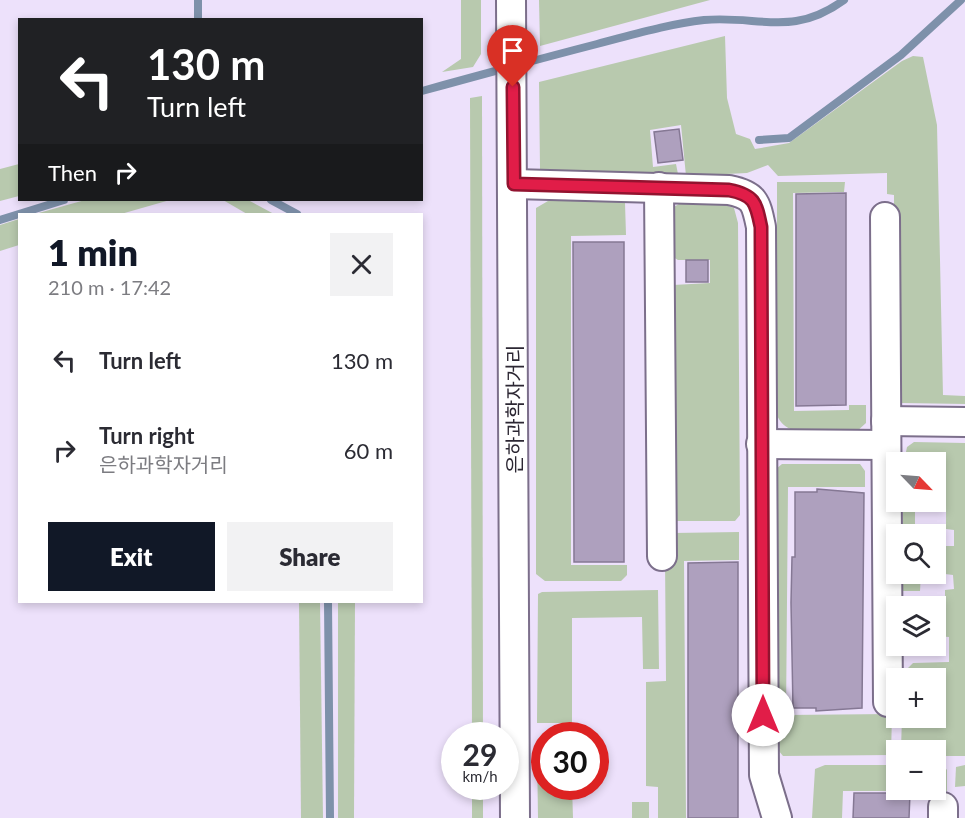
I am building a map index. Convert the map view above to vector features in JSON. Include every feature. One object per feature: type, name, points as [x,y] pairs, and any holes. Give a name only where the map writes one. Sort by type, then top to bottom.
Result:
[{"type":"street","name":"은하과학자거리","points":[[511,0],[514,184],[515,818]]},
{"type":"street","points":[[514,184],[729,190],[746,193],[757,205],[761,227],[764,776],[777,818]]},
{"type":"street","points":[[659,187],[662,556]]},
{"type":"street","points":[[885,217],[888,668]]},
{"type":"street","points":[[761,444],[886,433],[965,422]]},
{"type":"green space","points":[[461,0],[481,0],[481,54],[473,67],[442,72],[461,59]]},
{"type":"green space","points":[[539,0],[710,0],[540,46]]},
{"type":"green space","points":[[725,36],[727,98],[736,134],[750,139],[755,149],[789,143],[902,61],[913,56],[923,57],[937,125],[943,395],[965,396],[965,404],[901,403],[894,390],[894,195],[887,194],[887,173],[778,176],[768,165],[747,173],[686,176],[681,125],[650,130],[653,167],[676,164],[679,179],[546,174],[540,169],[539,82]]},
{"type":"green space","points":[[482,96],[483,722],[472,722],[470,98]]},
{"type":"green space","points":[[18,164],[18,196],[0,201],[0,169]]},
{"type":"green space","points":[[777,182],[845,182],[844,192],[793,193],[794,411],[849,410],[849,405],[866,405],[866,423],[856,432],[812,434],[800,432],[790,429],[777,415]]},
{"type":"green space","points":[[81,201],[166,201],[124,213],[39,213]]},
{"type":"green space","points":[[225,201],[250,201],[272,213],[245,213]]},
{"type":"green space","points":[[548,201],[619,201],[625,203],[626,235],[571,236],[571,565],[627,565],[627,575],[621,581],[545,581],[536,574],[536,208]]},
{"type":"green space","points":[[719,203],[734,208],[738,223],[740,515],[735,521],[671,521],[673,285],[710,283],[710,260],[678,260],[673,257],[672,208],[679,204]]},
{"type":"green space","points":[[18,219],[18,245],[0,251],[0,225]]},
{"type":"green space","points":[[914,442],[965,443],[965,756],[946,756],[946,740],[901,740],[902,728],[946,728],[946,668],[908,668],[913,663],[949,662],[945,590],[954,589],[953,575],[946,574],[946,546],[954,546],[954,530],[946,529],[946,452],[906,452],[907,447]]},
{"type":"green space","points":[[782,464],[860,464],[865,471],[865,487],[788,487],[786,715],[886,714],[886,728],[892,728],[891,740],[886,740],[886,755],[783,756],[774,745],[776,469]]},
{"type":"green space","points":[[903,512],[915,512],[915,524],[903,524]]},
{"type":"green space","points":[[739,532],[739,560],[684,561],[686,818],[658,818],[658,787],[646,786],[646,682],[666,681],[665,558],[673,533]]},
{"type":"green space","points":[[903,584],[920,584],[920,591],[903,591]]},
{"type":"green space","points":[[658,590],[659,669],[643,669],[642,617],[572,618],[572,722],[537,722],[538,594],[542,592]]},
{"type":"green space","points":[[299,603],[320,603],[323,818],[301,818]]},
{"type":"green space","points":[[338,603],[355,603],[354,818],[338,818]]},
{"type":"green space","points":[[825,765],[886,765],[886,791],[843,791],[842,818],[812,818],[815,769]]},
{"type":"green space","points":[[965,765],[965,786],[955,787],[956,767]]},
{"type":"green space","points":[[472,800],[483,800],[483,818],[472,818]]},
{"type":"green space","points":[[538,800],[572,800],[573,818],[538,818]]},
{"type":"green space","points":[[632,802],[649,802],[649,818],[632,818]]},
{"type":"building","points":[[679,129],[683,160],[658,163],[654,132]]},
{"type":"building","points":[[846,193],[846,405],[796,406],[796,194]]},
{"type":"building","points":[[573,242],[624,242],[624,562],[574,562]]},
{"type":"building","points":[[686,260],[708,260],[708,282],[686,282]]},
{"type":"building","points":[[817,489],[864,493],[862,708],[816,711],[816,708],[793,708],[791,603],[792,557],[795,557],[795,492],[817,492]]},
{"type":"building","points":[[738,562],[738,818],[688,818],[688,563]]},
{"type":"building","points":[[854,793],[886,793],[886,800],[910,800],[909,818],[853,818]]},
{"type":"waterway","points":[[198,0],[198,18]]},
{"type":"waterway","points":[[423,91],[664,27],[724,19],[791,22],[825,12],[844,0]]},
{"type":"waterway","points":[[759,140],[789,138],[901,55],[961,0]]},
{"type":"waterway","points":[[22,213],[61,201]]},
{"type":"waterway","points":[[273,201],[295,213]]},
{"type":"waterway","points":[[0,220],[18,214]]},
{"type":"waterway","points":[[328,603],[330,818]]},
{"type":"route","points":[[513,87],[514,184],[729,190],[746,193],[757,205],[761,227],[763,715]]}]
